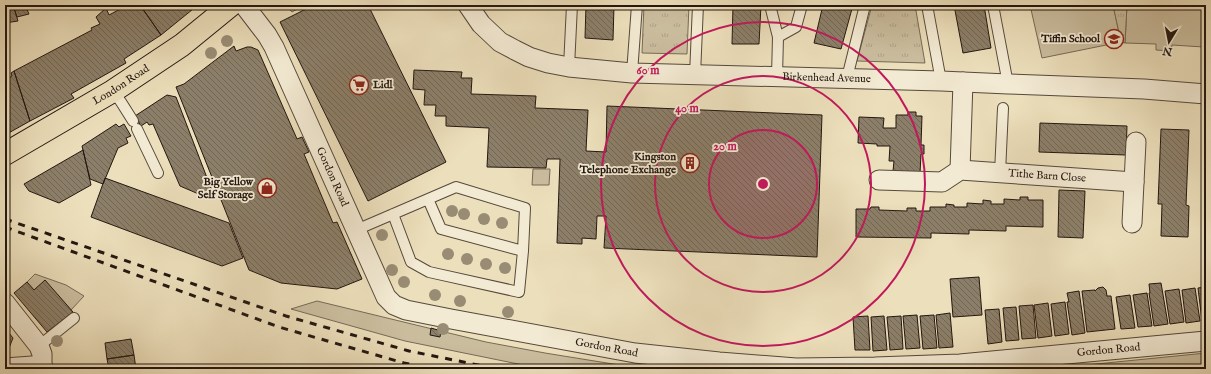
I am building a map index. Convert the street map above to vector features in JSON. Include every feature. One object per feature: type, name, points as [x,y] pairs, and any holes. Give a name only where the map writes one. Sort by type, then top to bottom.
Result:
[{"type":"main road","name":"London Road","points":[[5,154],[113,91],[182,46],[231,5]]},
{"type":"street","name":"Gordon Road","points":[[244,5],[267,35],[274,47],[386,297],[394,305],[406,310],[635,353],[718,362],[796,368],[960,364],[1206,341]]},
{"type":"street","name":"Birkenhead Avenue","points":[[468,5],[487,30],[515,50],[548,63],[569,67],[632,72],[941,81],[1144,89],[1206,94]]},
{"type":"street","points":[[879,180],[942,182],[960,170],[962,82]]},
{"type":"street","points":[[1132,223],[1136,142]]},
{"type":"street","name":"Tithe Barn Close","points":[[960,170],[1134,182]]},
{"type":"street","points":[[5,303],[38,346],[42,354],[43,369],[32,366],[5,368]]},
{"type":"lane","points":[[569,67],[572,5]]},
{"type":"lane","points":[[632,72],[637,5]]},
{"type":"lane","points":[[696,74],[698,5]]},
{"type":"lane","points":[[770,5],[778,37],[777,76]]},
{"type":"lane","points":[[778,37],[796,27],[802,5]]},
{"type":"lane","points":[[847,78],[865,5]]},
{"type":"lane","points":[[927,5],[941,81]]},
{"type":"lane","points":[[993,5],[1008,84]]},
{"type":"lane","points":[[113,91],[135,125],[158,173]]},
{"type":"lane","points":[[1000,173],[1003,108]]},
{"type":"lane","points":[[356,230],[392,214],[456,187],[525,208],[519,292],[429,272],[411,262],[392,214]]},
{"type":"lane","points":[[428,199],[441,229],[523,251]]},
{"type":"lane","points":[[38,346],[74,318]]},
{"type":"green space","points":[[285,5],[304,5],[292,12]]},
{"type":"green space","points":[[644,5],[689,5],[687,54],[642,53]]},
{"type":"green space","points":[[872,5],[915,5],[925,63],[857,61]]},
{"type":"green space","points":[[1030,5],[1113,5],[1121,42],[1042,58]]},
{"type":"green space","points":[[1113,5],[1127,5],[1125,43],[1121,42]]},
{"type":"green space","points":[[1127,5],[1206,5],[1204,47],[1172,45],[1171,51],[1156,50],[1156,44],[1125,43]]},
{"type":"green space","points":[[533,169],[550,169],[549,185],[532,185]]},
{"type":"green space","points":[[35,274],[66,285],[84,296],[71,310],[45,281],[34,290],[27,282]]},
{"type":"green space","points":[[317,301],[486,342],[644,369],[551,369],[523,365],[405,341],[291,309]]},
{"type":"green space","points":[[1206,353],[1206,366],[1178,369],[1046,369]]},
{"type":"building","points":[[5,5],[13,5],[18,21],[5,23]]},
{"type":"building","points":[[13,5],[25,5],[29,14],[17,17]]},
{"type":"building","points":[[128,5],[140,5],[161,35],[124,59],[126,63],[71,94],[74,98],[30,121],[14,71],[92,30],[91,28],[100,24],[96,17],[106,8],[109,15]]},
{"type":"building","points":[[140,5],[198,5],[161,35]]},
{"type":"building","name":"Lidl","points":[[314,5],[368,5],[446,162],[368,201],[280,22]]},
{"type":"building","points":[[586,5],[614,5],[613,40],[585,38]]},
{"type":"building","points":[[733,5],[761,5],[759,44],[732,44]]},
{"type":"building","points":[[823,5],[853,5],[841,49],[814,43]]},
{"type":"building","points":[[954,5],[984,5],[991,48],[963,53]]},
{"type":"building","name":"Big Yellow Self Storage","points":[[234,46],[236,51],[247,47],[258,50],[297,139],[302,137],[309,152],[304,154],[333,223],[337,222],[362,279],[337,289],[281,283],[249,270],[176,87],[184,84]]},
{"type":"building","name":"Kingston Telephone Exchange","points":[[414,70],[462,72],[461,78],[472,78],[471,94],[536,96],[535,108],[588,110],[586,151],[606,152],[607,106],[822,115],[817,257],[604,248],[606,216],[597,216],[596,239],[582,238],[582,244],[557,243],[560,159],[547,159],[546,168],[487,167],[489,128],[446,126],[446,116],[435,116],[436,105],[424,105],[425,90],[413,89]]},
{"type":"building","points":[[14,71],[30,121],[5,135],[5,80],[12,76],[11,73]]},
{"type":"building","points":[[167,95],[176,97],[214,196],[208,198],[180,186],[153,124],[149,125],[147,122],[141,126],[135,116]]},
{"type":"building","points":[[908,112],[916,112],[916,116],[922,116],[921,145],[924,145],[924,154],[921,154],[920,173],[893,171],[894,161],[889,161],[890,146],[877,146],[877,144],[858,143],[859,117],[884,118],[883,128],[896,128],[896,115],[908,115]]},
{"type":"building","points":[[1040,123],[1127,126],[1126,155],[1039,152]]},
{"type":"building","points":[[116,124],[119,127],[124,124],[131,136],[126,138],[128,143],[118,148],[103,184],[90,179],[82,146]]},
{"type":"building","points":[[1161,129],[1189,130],[1186,205],[1189,206],[1188,237],[1161,236],[1162,204],[1158,204]]},
{"type":"building","points":[[83,150],[91,185],[59,203],[29,191],[24,184]]},
{"type":"building","points":[[105,178],[229,223],[243,258],[222,266],[91,217]]},
{"type":"building","points":[[1059,190],[1085,191],[1083,238],[1058,237]]},
{"type":"building","points":[[1020,197],[1028,197],[1028,200],[1043,200],[1043,227],[1006,226],[1006,231],[969,230],[969,234],[931,233],[931,238],[856,237],[856,209],[870,209],[871,207],[879,207],[879,210],[907,211],[907,208],[916,208],[916,211],[930,211],[930,207],[946,207],[946,204],[954,205],[954,207],[967,207],[967,203],[983,204],[983,200],[991,201],[991,204],[1004,204],[1004,199],[1020,200]]},
{"type":"building","points":[[979,277],[982,315],[953,317],[950,279]]},
{"type":"building","points":[[45,280],[73,312],[47,332],[14,293],[27,282],[34,290]]},
{"type":"building","points":[[1161,283],[1168,324],[1154,326],[1149,284]]},
{"type":"building","points":[[1103,287],[1106,290],[1107,296],[1111,296],[1115,329],[1087,332],[1082,291],[1095,291],[1098,288]]},
{"type":"building","points":[[1206,287],[1206,321],[1202,321],[1198,288]]},
{"type":"building","points":[[1195,288],[1200,321],[1186,323],[1182,290]]},
{"type":"building","points":[[1179,289],[1184,322],[1170,324],[1165,291]]},
{"type":"building","points":[[1079,291],[1085,333],[1072,335],[1067,293]]},
{"type":"building","points":[[1147,293],[1152,326],[1138,327],[1133,295]]},
{"type":"building","points":[[1130,295],[1135,328],[1121,329],[1116,297]]},
{"type":"building","points":[[1065,302],[1069,334],[1055,336],[1051,304]]},
{"type":"building","points":[[1048,303],[1052,336],[1038,338],[1034,305]]},
{"type":"building","points":[[1033,305],[1036,338],[1022,339],[1019,306]]},
{"type":"building","points":[[1016,307],[1019,340],[1006,341],[1003,308]]},
{"type":"building","points":[[999,309],[1002,342],[988,344],[985,310]]},
{"type":"building","points":[[950,313],[953,347],[939,348],[936,315]]},
{"type":"building","points":[[917,315],[920,348],[906,349],[903,316]]},
{"type":"building","points":[[934,315],[937,348],[923,349],[920,316]]},
{"type":"building","points":[[868,316],[870,350],[855,350],[853,317]]},
{"type":"building","points":[[884,316],[887,350],[873,351],[871,317]]},
{"type":"building","points":[[901,316],[903,349],[890,350],[887,317]]},
{"type":"building","points":[[5,328],[13,338],[9,348],[5,348]]},
{"type":"building","points":[[431,328],[441,331],[440,337],[430,335]]},
{"type":"building","points":[[131,339],[134,355],[107,359],[105,343]]},
{"type":"building","points":[[134,355],[136,369],[109,369],[107,359]]},
{"type":"railway","points":[[5,219],[286,316],[409,351],[498,369]]},
{"type":"railway","points":[[5,227],[279,327],[404,363],[433,369]]},
{"type":"place","name":"Tiffin School","points":[[1114,39]]},
{"type":"place","name":"Lidl","points":[[359,85]]},
{"type":"place","name":"Kingston Telephone Exchange","points":[[690,163]]},
{"type":"place","name":"Big Yellow Self Storage","points":[[267,188]]}]
